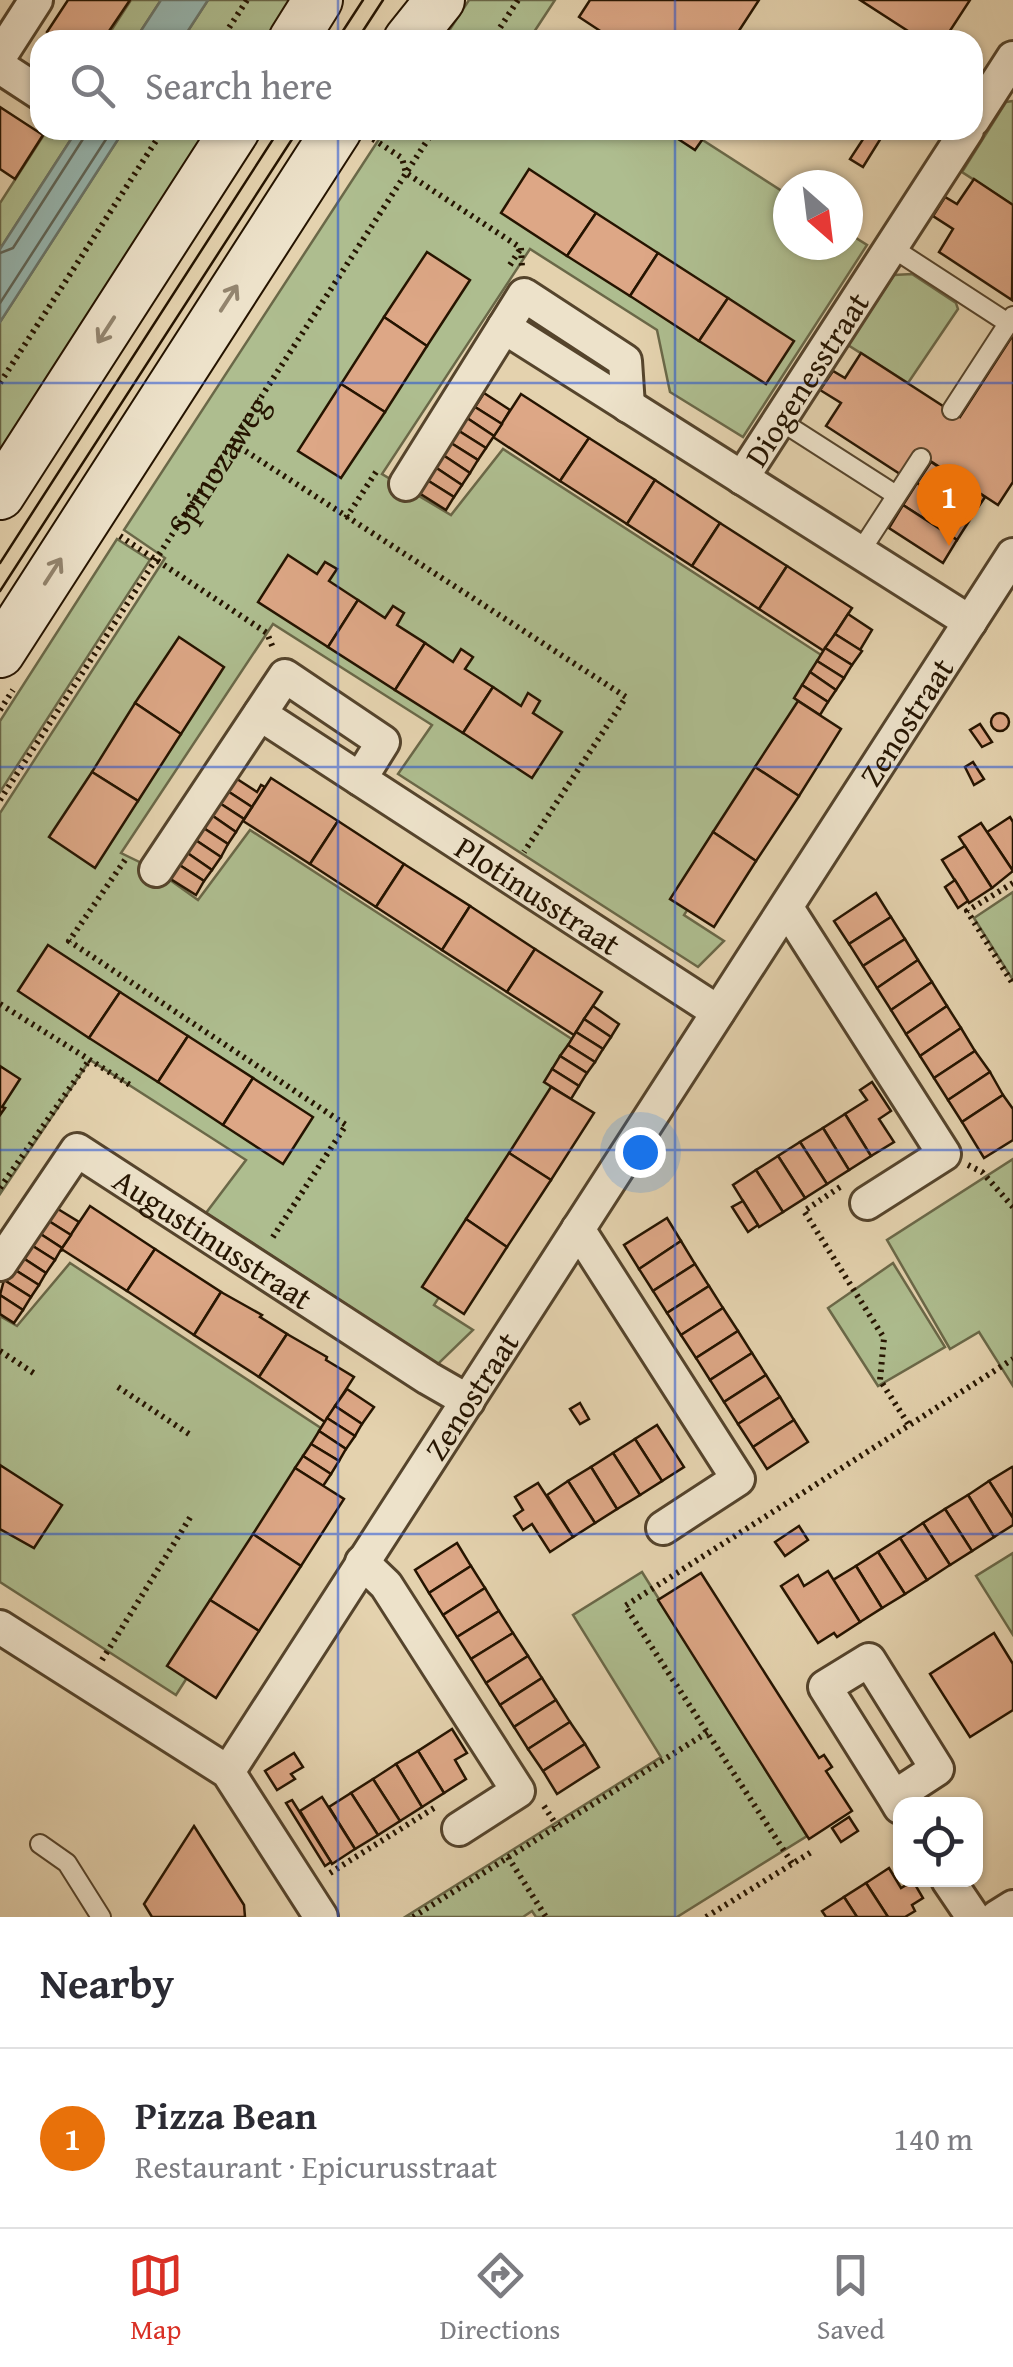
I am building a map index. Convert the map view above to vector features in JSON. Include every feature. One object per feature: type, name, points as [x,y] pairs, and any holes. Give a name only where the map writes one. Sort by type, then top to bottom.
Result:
[{"type":"main road","points":[[298,30],[318,0]]},
{"type":"main road","points":[[416,30],[440,0]]},
{"type":"main road","points":[[0,495],[229,140]]},
{"type":"main road","points":[[0,653],[350,140]]},
{"type":"street","points":[[0,56],[36,0]]},
{"type":"street","points":[[0,67],[30,86]]},
{"type":"street","points":[[983,106],[1010,68]]},
{"type":"street","name":"Diogenesstraat","points":[[742,478],[961,140]]},
{"type":"street","points":[[406,484],[524,295],[625,361],[628,406]]},
{"type":"street","points":[[504,327],[970,622]]},
{"type":"street","name":"Zenostraat","points":[[228,1772],[970,622],[1003,598],[1013,556]]},
{"type":"street","points":[[156,870],[285,676],[384,742],[360,779]]},
{"type":"street","name":"Plotinusstraat","points":[[260,714],[718,1012]]},
{"type":"street","points":[[787,908],[944,1154],[860,1191]]},
{"type":"street","name":"Augustinusstraat","points":[[0,1264],[78,1150],[468,1401]]},
{"type":"street","points":[[578,1229],[738,1480],[662,1528]]},
{"type":"street","points":[[362,1562],[386,1585],[518,1792],[459,1830]]},
{"type":"street","points":[[0,1628],[228,1772],[312,1904]]},
{"type":"street","points":[[953,1887],[973,1917]]},
{"type":"street","points":[[997,1917],[1013,1907]]},
{"type":"lane","points":[[891,247],[1010,319],[952,410]]},
{"type":"lane","points":[[779,420],[896,496]]},
{"type":"lane","points":[[860,552],[921,458]]},
{"type":"lane","points":[[40,1844],[67,1863],[101,1917]]},
{"type":"path","points":[[228,30],[247,0]]},
{"type":"path","points":[[498,30],[518,0]]},
{"type":"path","points":[[0,383],[157,140]]},
{"type":"path","points":[[366,140],[402,158],[406,174],[521,248],[524,295]]},
{"type":"path","name":"Spinozaweg","points":[[0,800],[428,140]]},
{"type":"path","points":[[233,442],[626,697],[508,876]]},
{"type":"path","points":[[115,532],[267,633],[285,676]]},
{"type":"path","points":[[156,870],[127,857],[69,941],[346,1125],[254,1265]]},
{"type":"path","points":[[1013,883],[967,911],[1013,984]]},
{"type":"path","points":[[0,1004],[130,1085]]},
{"type":"path","points":[[0,1188],[90,1060]]},
{"type":"path","points":[[944,1154],[982,1172],[1013,1207]]},
{"type":"path","points":[[860,1191],[804,1210],[884,1338],[880,1380],[908,1424]]},
{"type":"path","points":[[0,1351],[35,1374]]},
{"type":"path","points":[[792,1864],[625,1606],[1013,1359]]},
{"type":"path","points":[[118,1387],[192,1436]]},
{"type":"path","points":[[88,1684],[191,1516]]},
{"type":"path","points":[[413,1917],[708,1732]]},
{"type":"path","points":[[312,1904],[442,1804],[459,1830]]},
{"type":"path","points":[[706,1917],[813,1850]]},
{"type":"path","points":[[508,1857],[546,1917]]},
{"type":"green space","points":[[131,0],[161,0],[142,30],[112,30]]},
{"type":"green space","points":[[208,0],[303,0],[284,30],[188,30]]},
{"type":"green space","points":[[469,0],[555,0],[535,30],[450,30]]},
{"type":"green space","points":[[1013,101],[1013,205],[962,172],[1006,102]]},
{"type":"green space","points":[[41,140],[71,140],[0,249],[0,203]]},
{"type":"green space","points":[[118,140],[213,140],[0,468],[0,322]]},
{"type":"green space","points":[[378,140],[703,140],[773,185],[773,260],[857,260],[743,437],[670,392],[657,330],[530,249],[382,474],[451,515],[503,449],[829,660],[800,705],[811,713],[684,915],[724,941],[698,967],[398,774],[432,725],[273,624],[121,853],[156,870],[198,900],[250,830],[581,1045],[553,1088],[567,1097],[434,1305],[473,1330],[438,1364],[206,1213],[246,1160],[90,1060],[0,1194],[0,813],[165,558],[124,530]]},
{"type":"green space","points":[[912,274],[956,303],[958,309],[908,383],[848,345],[894,275]]},
{"type":"green space","points":[[117,539],[150,560],[0,792],[0,721]]},
{"type":"green space","points":[[1013,892],[1013,980],[974,918]]},
{"type":"green space","points":[[1013,1159],[1013,1386],[979,1332],[950,1349],[887,1240]]},
{"type":"green space","points":[[70,1263],[333,1436],[310,1485],[176,1695],[0,1582],[0,1316],[17,1326]]},
{"type":"green space","points":[[893,1263],[945,1347],[878,1386],[828,1308]]},
{"type":"green space","points":[[1013,1553],[1013,1635],[976,1576]]},
{"type":"green space","points":[[642,1572],[807,1836],[677,1917],[536,1917],[532,1911],[523,1917],[405,1917],[661,1757],[573,1615]]},
{"type":"water","points":[[161,0],[208,0],[188,30],[142,30]]},
{"type":"water","points":[[71,140],[118,140],[0,322],[0,249]]},
{"type":"building","points":[[68,0],[130,0],[110,30],[48,30]]},
{"type":"building","points":[[590,0],[759,0],[740,30],[599,30],[579,17]]},
{"type":"building","points":[[860,0],[970,0],[950,30],[906,30]]},
{"type":"building","points":[[0,107],[30,127],[30,140],[40,140],[15,179],[0,169]]},
{"type":"building","points":[[680,140],[702,140],[695,150]]},
{"type":"building","points":[[862,140],[880,140],[863,167],[850,159]]},
{"type":"building","points":[[529,169],[596,213],[567,256],[501,213]]},
{"type":"building","points":[[974,179],[1013,205],[1012,300],[939,252],[953,229],[933,216],[945,197],[957,204]]},
{"type":"building","points":[[596,213],[658,253],[630,296],[567,256]]},
{"type":"building","points":[[427,252],[470,280],[427,346],[384,317]]},
{"type":"building","points":[[658,253],[728,298],[699,341],[630,296]]},
{"type":"building","points":[[728,298],[794,341],[766,384],[699,341]]},
{"type":"building","points":[[384,317],[427,346],[385,412],[341,384]]},
{"type":"building","points":[[1013,335],[1013,482],[998,505],[915,451],[900,474],[826,426],[841,403],[820,390],[833,371],[845,378],[861,353],[960,417]]},
{"type":"building","points":[[341,384],[385,412],[341,478],[298,451]]},
{"type":"building","points":[[484,393],[510,410],[502,424],[475,407]]},
{"type":"building","points":[[521,394],[589,438],[560,481],[493,437]]},
{"type":"building","points":[[475,407],[502,424],[494,436],[467,418]]},
{"type":"building","points":[[467,418],[494,436],[486,448],[459,431]]},
{"type":"building","points":[[459,431],[486,448],[478,460],[451,443]]},
{"type":"building","points":[[589,438],[655,480],[627,524],[560,481]]},
{"type":"building","points":[[451,443],[478,460],[470,473],[443,455]]},
{"type":"building","points":[[443,455],[470,473],[462,485],[435,467]]},
{"type":"building","points":[[931,462],[985,497],[971,518],[917,483]]},
{"type":"building","points":[[435,467],[462,485],[454,497],[427,480]]},
{"type":"building","points":[[427,480],[454,497],[446,510],[419,493]]},
{"type":"building","points":[[655,480],[720,523],[692,566],[627,524]]},
{"type":"building","points":[[917,483],[971,518],[957,540],[903,505]]},
{"type":"building","points":[[903,505],[957,540],[943,563],[889,528]]},
{"type":"building","points":[[720,523],[787,566],[759,609],[692,566]]},
{"type":"building","points":[[288,555],[317,574],[325,562],[337,569],[329,581],[358,600],[328,647],[258,602]]},
{"type":"building","points":[[787,566],[852,608],[824,651],[759,609]]},
{"type":"building","points":[[358,600],[385,618],[393,606],[404,613],[397,625],[425,643],[395,690],[328,647]]},
{"type":"building","points":[[848,614],[872,630],[860,650],[835,634]]},
{"type":"building","points":[[835,634],[862,651],[852,665],[825,648]]},
{"type":"building","points":[[179,637],[224,667],[181,734],[135,703]]},
{"type":"building","points":[[425,643],[453,662],[461,649],[473,657],[465,669],[493,687],[463,733],[395,690]]},
{"type":"building","points":[[825,648],[852,665],[844,678],[817,661]]},
{"type":"building","points":[[817,661],[844,678],[836,690],[810,672]]},
{"type":"building","points":[[810,672],[836,690],[828,702],[802,685]]},
{"type":"building","points":[[802,685],[828,702],[820,715],[794,698]]},
{"type":"building","points":[[493,687],[521,706],[528,693],[540,701],[533,713],[562,732],[532,778],[463,733]]},
{"type":"building","points":[[798,701],[841,729],[799,796],[755,767]]},
{"type":"building","points":[[135,703],[181,734],[138,801],[92,772]]},
{"type":"building","points":[[1000,713],[1009,722],[1000,731],[991,722]]},
{"type":"building","points":[[980,724],[992,742],[982,747],[970,730]]},
{"type":"building","points":[[973,762],[984,779],[974,785],[965,767]]},
{"type":"building","points":[[755,767],[799,796],[756,861],[713,832]]},
{"type":"building","points":[[92,772],[138,801],[95,868],[49,837]]},
{"type":"building","points":[[234,777],[257,792],[261,785],[265,787],[252,807],[226,790]]},
{"type":"building","points":[[271,778],[338,821],[310,864],[243,821]]},
{"type":"building","points":[[226,790],[252,807],[244,819],[218,802]]},
{"type":"building","points":[[218,802],[244,819],[236,832],[210,814]]},
{"type":"building","points":[[210,814],[236,832],[228,844],[202,827]]},
{"type":"building","points":[[1010,817],[1013,822],[1013,871],[987,832]]},
{"type":"building","points":[[338,821],[404,864],[376,907],[310,864]]},
{"type":"building","points":[[981,823],[1013,871],[992,888],[959,837]]},
{"type":"building","points":[[202,827],[228,844],[221,857],[194,839]]},
{"type":"building","points":[[713,832],[756,861],[714,927],[670,899]]},
{"type":"building","points":[[194,839],[221,857],[212,870],[186,852]]},
{"type":"building","points":[[965,846],[992,888],[969,903],[942,860]]},
{"type":"building","points":[[186,852],[212,870],[204,881],[178,864]]},
{"type":"building","points":[[178,864],[204,881],[196,895],[169,878]]},
{"type":"building","points":[[404,864],[470,906],[442,950],[376,907]]},
{"type":"building","points":[[955,880],[968,901],[958,908],[945,887]]},
{"type":"building","points":[[876,893],[891,917],[849,944],[834,921]]},
{"type":"building","points":[[470,906],[535,949],[507,992],[442,950]]},
{"type":"building","points":[[891,917],[905,939],[863,966],[849,944]]},
{"type":"building","points":[[905,939],[918,960],[877,988],[863,966]]},
{"type":"building","points":[[48,945],[120,992],[89,1038],[18,991]]},
{"type":"building","points":[[535,949],[602,992],[574,1035],[507,992]]},
{"type":"building","points":[[918,960],[932,982],[891,1010],[877,988]]},
{"type":"building","points":[[932,982],[947,1006],[906,1034],[891,1010]]},
{"type":"building","points":[[120,992],[188,1036],[158,1082],[89,1038]]},
{"type":"building","points":[[593,1006],[619,1024],[611,1037],[584,1019]]},
{"type":"building","points":[[947,1006],[961,1028],[920,1056],[906,1034]]},
{"type":"building","points":[[584,1019],[611,1037],[603,1049],[576,1032]]},
{"type":"building","points":[[961,1028],[975,1051],[934,1078],[920,1056]]},
{"type":"building","points":[[576,1032],[603,1049],[595,1062],[568,1045]]},
{"type":"building","points":[[188,1036],[253,1078],[223,1125],[158,1082]]},
{"type":"building","points":[[568,1045],[595,1062],[587,1073],[560,1056]]},
{"type":"building","points":[[975,1051],[990,1072],[948,1100],[934,1078]]},
{"type":"building","points":[[560,1056],[587,1073],[579,1086],[552,1069]]},
{"type":"building","points":[[0,1066],[20,1079],[0,1115]]},
{"type":"building","points":[[552,1069],[579,1086],[571,1099],[544,1082]]},
{"type":"building","points":[[990,1072],[1003,1095],[962,1122],[948,1100]]},
{"type":"building","points":[[253,1078],[313,1117],[283,1164],[223,1125]]},
{"type":"building","points":[[872,1082],[891,1111],[879,1119],[894,1142],[871,1156],[845,1114],[867,1100],[860,1090]]},
{"type":"building","points":[[551,1087],[594,1113],[551,1180],[509,1153]]},
{"type":"building","points":[[1003,1095],[1013,1109],[1013,1140],[984,1158],[962,1122]]},
{"type":"building","points":[[845,1114],[871,1156],[849,1170],[823,1128]]},
{"type":"building","points":[[823,1128],[849,1170],[827,1184],[800,1142]]},
{"type":"building","points":[[800,1142],[827,1184],[805,1198],[778,1156]]},
{"type":"building","points":[[509,1153],[551,1180],[507,1247],[466,1219]]},
{"type":"building","points":[[778,1156],[805,1198],[783,1212],[756,1170]]},
{"type":"building","points":[[756,1170],[783,1212],[759,1227],[733,1185]]},
{"type":"building","points":[[743,1201],[758,1225],[748,1232],[732,1207]]},
{"type":"building","points":[[53,1206],[79,1222],[71,1235],[44,1218]]},
{"type":"building","points":[[90,1206],[155,1249],[127,1291],[60,1251]]},
{"type":"building","points":[[44,1218],[71,1235],[62,1248],[36,1231]]},
{"type":"building","points":[[667,1218],[681,1241],[639,1269],[624,1245]]},
{"type":"building","points":[[466,1219],[507,1247],[464,1314],[422,1287]]},
{"type":"building","points":[[36,1231],[62,1248],[55,1260],[28,1243]]},
{"type":"building","points":[[681,1241],[695,1264],[653,1291],[639,1269]]},
{"type":"building","points":[[28,1243],[55,1260],[46,1273],[20,1256]]},
{"type":"building","points":[[155,1249],[221,1292],[194,1335],[127,1291]]},
{"type":"building","points":[[20,1256],[46,1273],[39,1285],[12,1268]]},
{"type":"building","points":[[695,1264],[709,1286],[667,1313],[653,1291]]},
{"type":"building","points":[[12,1268],[39,1285],[31,1297],[4,1280]]},
{"type":"building","points":[[4,1280],[31,1297],[23,1310],[0,1295]]},
{"type":"building","points":[[709,1286],[723,1308],[681,1335],[667,1313]]},
{"type":"building","points":[[221,1292],[287,1334],[259,1377],[194,1335]]},
{"type":"building","points":[[0,1295],[23,1310],[14,1323],[0,1314]]},
{"type":"building","points":[[723,1308],[738,1331],[696,1358],[681,1335]]},
{"type":"building","points":[[738,1331],[752,1353],[710,1380],[696,1358]]},
{"type":"building","points":[[287,1334],[354,1377],[325,1422],[259,1377]]},
{"type":"building","points":[[752,1353],[766,1375],[724,1402],[710,1380]]},
{"type":"building","points":[[766,1375],[780,1397],[738,1424],[724,1402]]},
{"type":"building","points":[[347,1389],[374,1407],[362,1424],[335,1406]]},
{"type":"building","points":[[780,1397],[794,1420],[753,1447],[738,1424]]},
{"type":"building","points":[[580,1403],[589,1419],[580,1424],[570,1409]]},
{"type":"building","points":[[335,1406],[362,1424],[355,1436],[327,1418]]},
{"type":"building","points":[[327,1418],[355,1436],[346,1449],[319,1431]]},
{"type":"building","points":[[794,1420],[808,1442],[767,1469],[753,1447]]},
{"type":"building","points":[[657,1425],[684,1467],[662,1481],[635,1439]]},
{"type":"building","points":[[319,1431],[346,1449],[339,1461],[311,1444]]},
{"type":"building","points":[[635,1439],[662,1481],[640,1495],[613,1453]]},
{"type":"building","points":[[311,1444],[339,1461],[331,1474],[303,1456]]},
{"type":"building","points":[[613,1453],[640,1495],[617,1509],[591,1467]]},
{"type":"building","points":[[303,1456],[331,1474],[323,1486],[295,1468]]},
{"type":"building","points":[[0,1465],[62,1505],[34,1548],[0,1529]]},
{"type":"building","points":[[591,1467],[617,1509],[595,1523],[568,1481]]},
{"type":"building","points":[[295,1468],[344,1499],[301,1566],[253,1534]]},
{"type":"building","points":[[1013,1469],[1013,1518],[989,1481]]},
{"type":"building","points":[[568,1481],[595,1523],[573,1537],[547,1495]]},
{"type":"building","points":[[989,1481],[1013,1518],[1013,1525],[994,1537],[968,1495]]},
{"type":"building","points":[[538,1483],[573,1537],[550,1552],[532,1524],[523,1530],[514,1516],[523,1510],[515,1497]]},
{"type":"building","points":[[968,1495],[994,1537],[972,1551],[945,1509]]},
{"type":"building","points":[[945,1509],[972,1551],[950,1565],[923,1523]]},
{"type":"building","points":[[923,1523],[950,1565],[927,1580],[900,1538]]},
{"type":"building","points":[[799,1526],[808,1540],[785,1556],[775,1542]]},
{"type":"building","points":[[253,1534],[301,1566],[259,1631],[210,1600]]},
{"type":"building","points":[[900,1538],[927,1580],[905,1594],[878,1552]]},
{"type":"building","points":[[457,1543],[471,1566],[429,1593],[415,1570]]},
{"type":"building","points":[[878,1552],[905,1594],[882,1608],[856,1566]]},
{"type":"building","points":[[471,1566],[485,1588],[443,1615],[429,1593]]},
{"type":"building","points":[[856,1566],[882,1608],[860,1622],[833,1580]]},
{"type":"building","points":[[828,1571],[860,1622],[837,1637],[834,1633],[818,1643],[781,1586],[798,1575],[804,1586]]},
{"type":"building","points":[[701,1573],[819,1758],[824,1755],[832,1767],[826,1771],[852,1811],[809,1839],[658,1600]]},
{"type":"building","points":[[485,1588],[499,1611],[457,1637],[443,1615]]},
{"type":"building","points":[[210,1600],[259,1631],[216,1698],[167,1666]]},
{"type":"building","points":[[499,1611],[513,1633],[471,1659],[457,1637]]},
{"type":"building","points":[[513,1633],[528,1656],[486,1683],[471,1659]]},
{"type":"building","points":[[994,1633],[1013,1664],[1013,1710],[970,1737],[930,1674]]},
{"type":"building","points":[[528,1656],[542,1678],[500,1705],[486,1683]]},
{"type":"building","points":[[542,1678],[556,1700],[514,1727],[500,1705]]},
{"type":"building","points":[[556,1700],[570,1722],[528,1749],[514,1727]]},
{"type":"building","points":[[570,1722],[585,1744],[543,1771],[528,1749]]},
{"type":"building","points":[[452,1729],[467,1753],[455,1760],[466,1779],[444,1793],[418,1751]]},
{"type":"building","points":[[585,1744],[599,1767],[557,1794],[543,1771]]},
{"type":"building","points":[[418,1751],[444,1793],[422,1807],[396,1764]]},
{"type":"building","points":[[294,1753],[303,1767],[291,1774],[295,1779],[277,1790],[265,1771]]},
{"type":"building","points":[[396,1764],[422,1807],[400,1821],[373,1779]]},
{"type":"building","points":[[373,1779],[400,1821],[378,1835],[351,1793]]},
{"type":"building","points":[[351,1793],[378,1835],[355,1849],[329,1807]]},
{"type":"building","points":[[322,1797],[355,1849],[332,1864],[300,1811]]},
{"type":"building","points":[[292,1800],[331,1862],[325,1866],[286,1803]]},
{"type":"building","points":[[849,1817],[858,1831],[841,1842],[832,1828]]},
{"type":"building","points":[[194,1826],[244,1905],[245,1917],[152,1917],[144,1904]]},
{"type":"building","points":[[889,1868],[893,1887],[917,1887],[923,1898],[912,1905],[915,1911],[905,1917],[888,1917],[866,1883]]},
{"type":"building","points":[[866,1883],[888,1917],[857,1917],[844,1897]]},
{"type":"building","points":[[844,1897],[857,1917],[826,1917],[822,1911]]},
{"type":"tram line","points":[[344,30],[363,0]]},
{"type":"tram line","points":[[364,30],[383,0]]},
{"type":"tram line","points":[[0,563],[273,140]]},
{"type":"tram line","points":[[0,591],[292,140]]},
{"type":"place","name":"Pizza Bean","points":[[949,546]]}]
